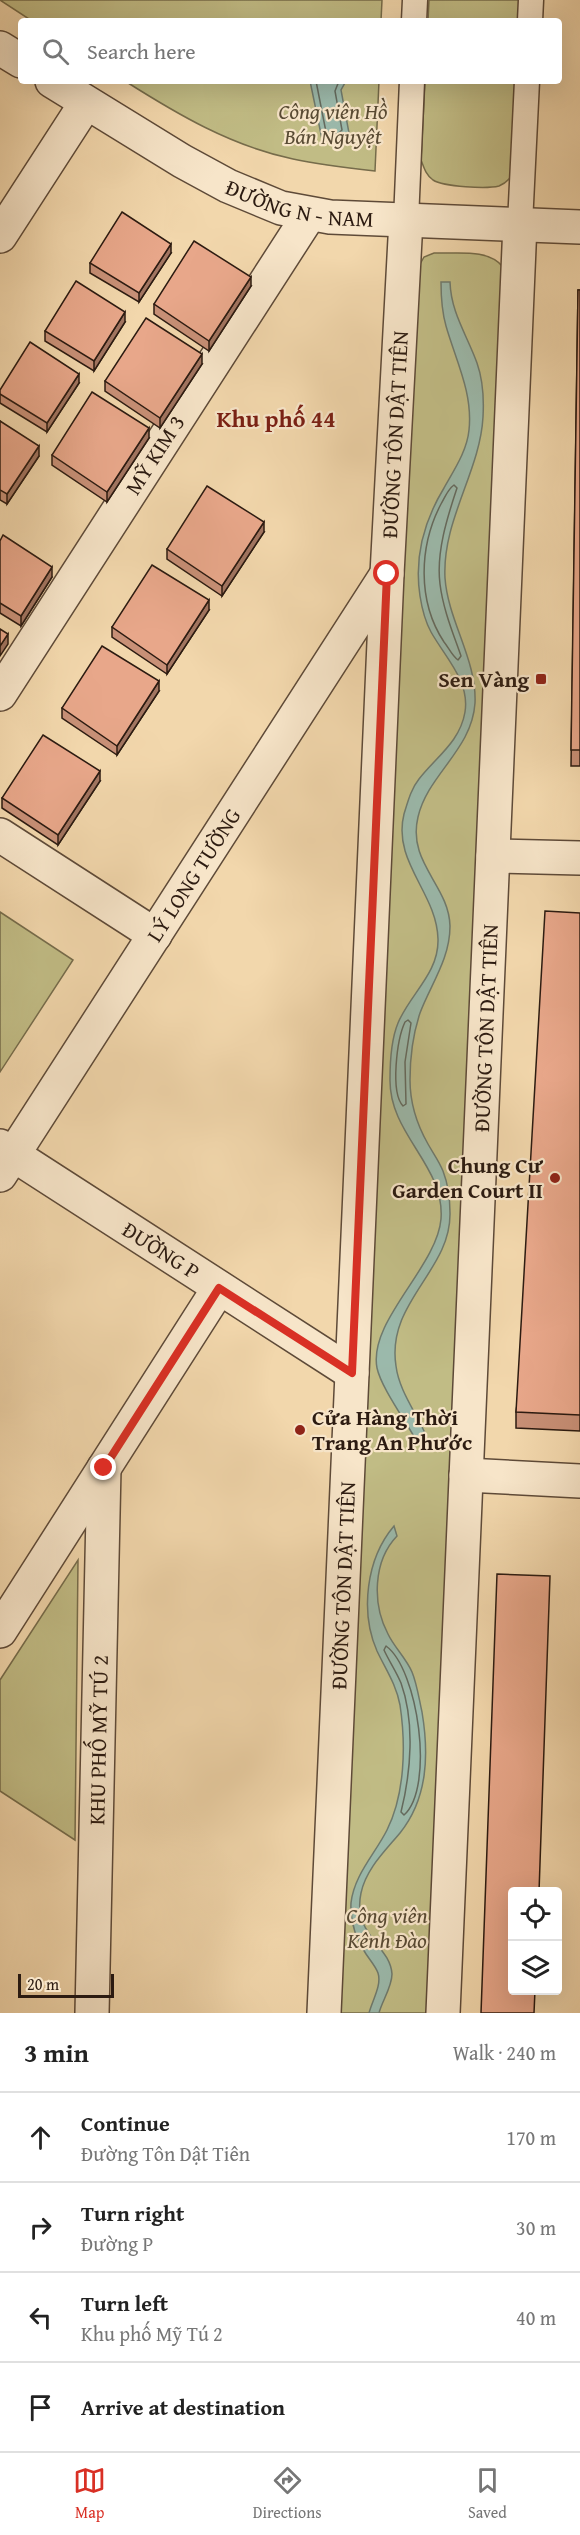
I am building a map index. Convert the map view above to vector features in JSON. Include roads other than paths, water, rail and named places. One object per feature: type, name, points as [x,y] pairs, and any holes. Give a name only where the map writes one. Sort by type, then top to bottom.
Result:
[{"type":"street","points":[[414,18],[415,0]]},
{"type":"street","points":[[530,18],[531,0]]},
{"type":"street","points":[[0,48],[18,59]]},
{"type":"street","name":"ĐƯỜNG N - NAM","points":[[57,84],[182,161],[228,186],[281,208],[309,215],[580,226]]},
{"type":"street","name":"ĐƯỜNG TÔN DẬT TIÊN","points":[[324,2013],[387,574],[412,84]]},
{"type":"street","name":"ĐƯỜNG TÔN DẬT TIÊN","points":[[443,2013],[527,84]]},
{"type":"street","points":[[0,236],[86,103]]},
{"type":"street","name":"MỸ KIM 3","points":[[0,694],[309,215]]},
{"type":"street","name":"LÝ LONG TƯỜNG","points":[[4,1159],[155,934],[387,574]]},
{"type":"street","points":[[0,835],[155,934]]},
{"type":"street","points":[[493,856],[580,858]]},
{"type":"street","name":"ĐƯỜNG P","points":[[4,1159],[219,1288],[352,1373]]},
{"type":"street","points":[[0,1631],[219,1288]]},
{"type":"street","name":"KHU PHỐ MỸ TÚ 2","points":[[92,2013],[104,1468]]},
{"type":"street","points":[[466,1475],[580,1481]]},
{"type":"water","points":[[311,84],[344,84],[341,90],[349,133],[341,141],[322,139]]},
{"type":"water","points":[[441,282],[450,282],[456,314],[477,363],[482,383],[483,410],[475,457],[449,536],[445,578],[451,610],[472,671],[475,703],[466,735],[423,802],[416,833],[423,861],[448,911],[450,926],[447,949],[415,1029],[411,1054],[410,1088],[417,1121],[445,1176],[450,1213],[448,1234],[441,1252],[409,1305],[400,1323],[395,1343],[400,1384],[425,1433],[416,1440],[379,1376],[377,1350],[392,1313],[428,1256],[437,1237],[441,1219],[440,1200],[435,1182],[398,1117],[392,1099],[390,1079],[391,1051],[398,1023],[429,973],[437,951],[438,939],[431,907],[409,863],[404,847],[402,831],[404,814],[416,783],[453,741],[458,732],[466,701],[455,670],[427,624],[418,582],[420,553],[426,526],[463,453],[469,430],[470,416],[466,390],[445,321]]},
{"type":"water","points":[[394,1526],[397,1536],[389,1546],[379,1570],[377,1596],[379,1610],[388,1634],[412,1672],[415,1681],[422,1712],[425,1760],[421,1790],[416,1805],[400,1833],[367,1876],[361,1893],[362,1919],[366,1929],[390,1964],[392,1974],[379,2013],[369,2013],[379,1978],[376,1968],[362,1948],[357,1936],[351,1903],[356,1883],[393,1816],[401,1785],[403,1736],[400,1705],[372,1636],[368,1603],[369,1586],[377,1554]]},
{"type":"place","name":"Sen Vàng","points":[[541,679]]},
{"type":"place","name":"Chung Cư Garden Court II","points":[[555,1178]]},
{"type":"place","name":"Cửa Hàng Thời Trang An Phước","points":[[300,1430]]},
{"type":"district","name":"Khu phố 44","points":[[276,419]]},
{"type":"park label","name":"Công viên Hồ Bán Nguyệt","points":[[333,124]]},
{"type":"park label","name":"Công viên Kênh Đào","points":[[387,1928]]}]
